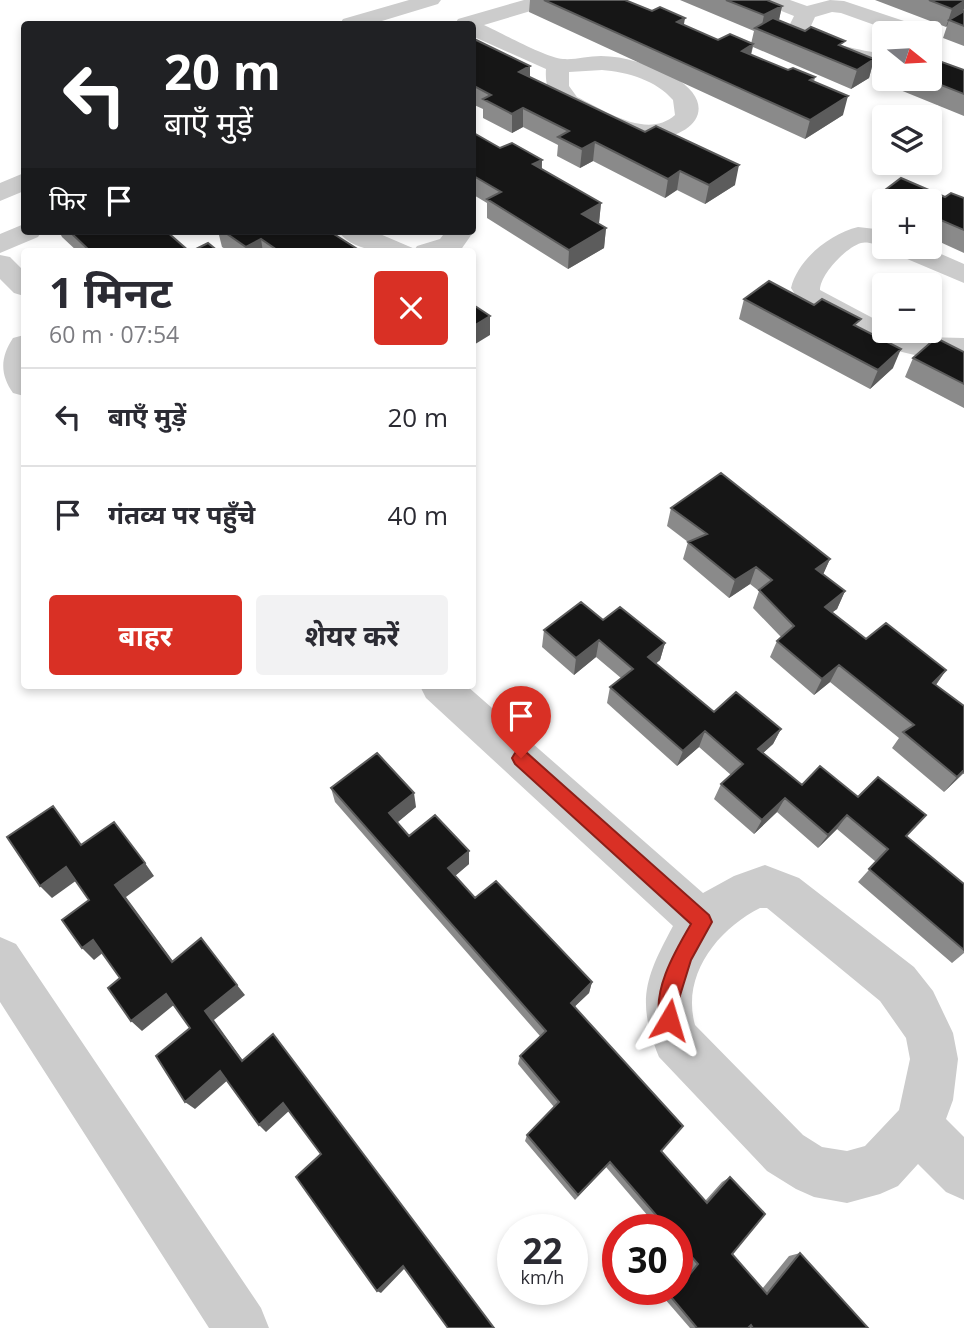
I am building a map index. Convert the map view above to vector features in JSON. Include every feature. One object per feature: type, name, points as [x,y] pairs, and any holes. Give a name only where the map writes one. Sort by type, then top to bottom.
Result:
[{"type":"street","points":[[361,21],[431,0]]},
{"type":"street","points":[[476,21],[547,0]]},
{"type":"street","points":[[771,0],[806,13],[831,6],[844,7],[883,21]]},
{"type":"street","points":[[806,13],[799,28],[800,33],[853,55],[872,59]]},
{"type":"street","points":[[476,30],[558,66],[602,63],[634,68],[671,86],[684,97],[688,110],[686,118],[678,127],[660,131],[637,131],[621,126],[569,102],[561,95],[556,85],[558,66]]},
{"type":"street","points":[[0,192],[21,182]]},
{"type":"street","points":[[0,245],[21,234]]},
{"type":"street","points":[[360,235],[386,248]]},
{"type":"street","points":[[440,248],[450,245],[457,235]]},
{"type":"street","points":[[872,236],[861,235],[850,238],[808,275],[805,288],[810,296],[888,338],[923,347],[964,348]]},
{"type":"street","points":[[930,259],[964,274]]},
{"type":"street","points":[[0,262],[21,283]]},
{"type":"street","points":[[21,350],[13,365],[16,378],[21,383]]},
{"type":"street","points":[[443,689],[702,922]]},
{"type":"street","points":[[765,886],[783,893],[897,984],[916,1008],[929,1033],[934,1059],[928,1100],[918,1127],[880,1168],[847,1177],[814,1171],[785,1153],[676,1040],[669,1020],[668,1002],[682,956],[702,922],[751,888],[765,886]]},
{"type":"street","points":[[0,960],[241,1328]]},
{"type":"street","points":[[918,1127],[964,1174]]},
{"type":"building","points":[[544,0],[625,0],[652,11],[660,7],[685,18],[677,22],[718,40],[730,34],[753,44],[742,51],[788,70],[793,68],[815,77],[810,80],[848,96],[810,120]]},
{"type":"building","points":[[726,0],[767,0],[782,6],[764,15]]},
{"type":"building","points":[[929,0],[964,0],[964,1],[952,9]]},
{"type":"building","points":[[964,11],[964,26],[949,20]]},
{"type":"building","points":[[773,18],[805,31],[811,27],[845,41],[839,45],[872,60],[857,70],[755,28]]},
{"type":"building","points":[[476,40],[530,66],[519,72],[645,132],[656,126],[739,165],[709,185],[680,171],[668,179],[595,142],[582,149],[558,137],[569,131],[523,108],[512,114],[483,99],[491,95],[476,87]]},
{"type":"building","points":[[942,62],[964,70],[964,94],[942,85]]},
{"type":"building","points":[[476,134],[500,148],[512,143],[542,160],[533,164],[601,203],[582,214],[606,228],[569,250],[487,199],[501,192],[476,177]]},
{"type":"building","points":[[901,178],[926,189],[886,189]]},
{"type":"building","points":[[951,193],[964,198],[964,230],[942,221],[942,196],[945,197]]},
{"type":"building","points":[[73,235],[171,235],[185,248],[87,248]]},
{"type":"building","points":[[229,235],[335,235],[356,248],[274,248],[261,239],[246,247]]},
{"type":"building","points":[[208,243],[214,248],[198,248]]},
{"type":"building","points":[[769,281],[814,305],[822,299],[861,319],[854,325],[872,334],[872,343],[889,343],[901,349],[878,370],[744,299]]},
{"type":"building","points":[[476,307],[490,316],[476,325]]},
{"type":"building","points":[[942,341],[964,352],[964,384],[913,358],[930,343]]},
{"type":"building","points":[[721,473],[830,559],[816,569],[845,591],[825,607],[866,639],[886,623],[946,670],[933,683],[964,706],[964,770],[957,777],[903,732],[914,725],[839,665],[822,679],[777,641],[794,626],[759,590],[772,580],[756,567],[735,580],[688,542],[707,534],[671,508]]},
{"type":"building","points":[[581,602],[603,620],[620,607],[665,643],[648,657],[714,712],[736,692],[781,729],[758,749],[802,785],[820,766],[858,797],[878,777],[926,815],[906,836],[964,884],[964,950],[869,869],[888,849],[847,815],[828,835],[785,798],[762,820],[721,784],[743,764],[705,731],[683,751],[610,687],[633,669],[599,640],[576,658],[544,630]]},
{"type":"building","points":[[377,753],[414,793],[389,813],[409,836],[435,815],[469,851],[448,868],[475,898],[496,881],[592,982],[571,1003],[683,1126],[661,1151],[707,1203],[730,1177],[765,1214],[732,1254],[767,1294],[800,1253],[868,1328],[753,1328],[751,1325],[748,1328],[697,1328],[678,1305],[693,1305],[693,1270],[698,1264],[693,1258],[693,1214],[655,1214],[610,1162],[578,1195],[527,1135],[559,1102],[520,1056],[546,1031],[331,788]]},
{"type":"building","points":[[53,806],[81,845],[114,822],[145,863],[115,885],[172,962],[201,938],[237,985],[205,1011],[242,1061],[273,1034],[494,1328],[448,1328],[403,1266],[377,1291],[296,1177],[321,1154],[283,1103],[259,1125],[220,1071],[185,1102],[156,1056],[190,1028],[166,994],[131,1021],[108,988],[120,978],[93,940],[82,948],[62,920],[89,900],[66,867],[40,886],[7,837]]},
{"type":"route","points":[[521,758],[702,922],[682,956],[668,1002],[669,1020]]}]
